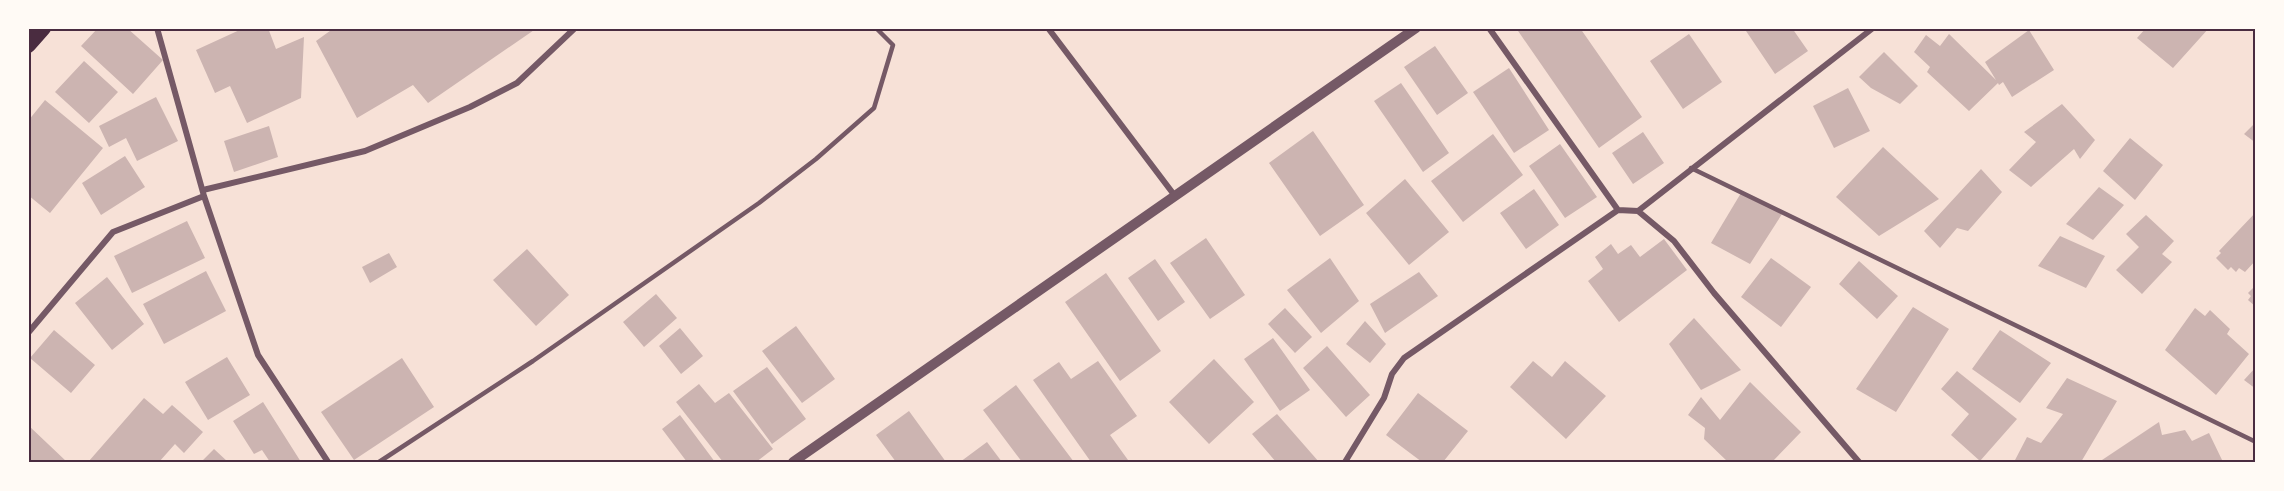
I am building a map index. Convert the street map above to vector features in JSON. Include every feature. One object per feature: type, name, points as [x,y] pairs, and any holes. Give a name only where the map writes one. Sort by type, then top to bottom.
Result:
[{"type":"highway","points":[[28,45],[43,28]]},
{"type":"street","points":[[157,28],[203,193],[258,355],[328,462]]},
{"type":"street","points":[[28,333],[112,232],[203,193],[365,152],[470,107],[517,83],[575,28]]},
{"type":"street","points":[[1048,28],[1175,196]]},
{"type":"street","points":[[793,462],[1416,28]]},
{"type":"street","points":[[1490,28],[1618,210]]},
{"type":"street","points":[[1638,211],[1873,28]]},
{"type":"street","points":[[1344,462],[1384,398],[1392,374],[1404,358],[1618,210],[1638,211],[1674,241],[1714,293],[1859,462]]},
{"type":"lane","points":[[379,462],[533,361],[759,203],[816,159],[874,108],[893,45],[876,28]]},
{"type":"lane","points":[[1691,168],[2256,442]]},
{"type":"building","points":[[98,28],[127,28],[163,60],[133,94],[81,46]]},
{"type":"building","points":[[244,28],[268,28],[276,49],[304,37],[301,98],[247,123],[230,86],[215,93],[196,50]]},
{"type":"building","points":[[334,28],[537,28],[428,103],[413,85],[357,118],[316,41]]},
{"type":"building","points":[[1516,28],[1580,28],[1642,117],[1599,148]]},
{"type":"building","points":[[1744,28],[1792,28],[1808,51],[1775,74]]},
{"type":"building","points":[[2146,28],[2209,28],[2173,68],[2137,38]]},
{"type":"building","points":[[2029,30],[2054,70],[2012,97],[2003,82],[1999,85],[1998,83],[1969,111],[1927,72],[1930,67],[1914,52],[1926,35],[1940,46],[1949,34],[1996,80],[1985,62]]},
{"type":"building","points":[[1689,34],[1722,82],[1683,109],[1650,61]]},
{"type":"building","points":[[1435,46],[1468,93],[1437,115],[1404,67]]},
{"type":"building","points":[[1884,52],[1918,86],[1900,104],[1871,88],[1859,77]]},
{"type":"building","points":[[84,61],[118,92],[89,123],[55,92]]},
{"type":"building","points":[[1509,68],[1549,130],[1514,153],[1473,92]]},
{"type":"building","points":[[1401,83],[1449,153],[1423,172],[1374,101]]},
{"type":"building","points":[[1848,88],[1870,131],[1834,148],[1813,106]]},
{"type":"building","points":[[156,97],[178,141],[137,161],[126,138],[109,147],[99,126]]},
{"type":"building","points":[[45,100],[103,148],[50,213],[28,195],[28,121]]},
{"type":"building","points":[[2062,104],[2095,140],[2080,159],[2074,149],[2031,187],[2009,170],[2036,142],[2024,132]]},
{"type":"building","points":[[2256,122],[2256,143],[2244,134]]},
{"type":"building","points":[[269,126],[278,157],[234,172],[224,141]]},
{"type":"building","points":[[1313,131],[1364,205],[1320,236],[1269,163]]},
{"type":"building","points":[[1643,132],[1664,163],[1633,184],[1612,153]]},
{"type":"building","points":[[1493,134],[1523,175],[1463,222],[1431,181]]},
{"type":"building","points":[[2130,138],[2163,165],[2135,200],[2103,171]]},
{"type":"building","points":[[1560,144],[1597,197],[1565,218],[1529,166]]},
{"type":"building","points":[[1883,147],[1939,199],[1879,236],[1836,197]]},
{"type":"building","points":[[125,156],[145,187],[101,215],[82,183]]},
{"type":"building","points":[[1981,169],[2002,192],[1968,231],[1957,228],[1940,248],[1924,231]]},
{"type":"building","points":[[1405,179],[1449,232],[1409,265],[1366,213]]},
{"type":"building","points":[[2099,187],[2124,205],[2093,240],[2066,224]]},
{"type":"building","points":[[1534,189],[1559,225],[1526,249],[1500,213]]},
{"type":"building","points":[[1741,193],[1782,214],[1750,264],[1711,243]]},
{"type":"building","points":[[2256,212],[2256,260],[2245,272],[2239,268],[2236,272],[2231,267],[2228,270],[2216,258],[2221,253],[2219,251]]},
{"type":"building","points":[[2146,215],[2174,241],[2162,254],[2172,262],[2142,294],[2116,270],[2139,247],[2126,234]]},
{"type":"building","points":[[187,221],[205,258],[132,293],[114,256]]},
{"type":"building","points":[[2060,236],[2105,256],[2086,288],[2038,266]]},
{"type":"building","points":[[1206,238],[1245,295],[1210,319],[1170,263]]},
{"type":"building","points":[[1664,239],[1687,270],[1619,322],[1588,281],[1603,269],[1595,257],[1611,244],[1618,254],[1631,245],[1640,257]]},
{"type":"building","points":[[527,249],[569,295],[536,326],[493,280]]},
{"type":"building","points":[[389,253],[397,267],[370,283],[362,267]]},
{"type":"building","points":[[1330,258],[1359,301],[1321,333],[1287,290]]},
{"type":"building","points":[[1771,258],[1811,287],[1781,327],[1741,297]]},
{"type":"building","points":[[1155,259],[1185,302],[1158,321],[1128,278]]},
{"type":"building","points":[[1859,261],[1898,296],[1877,319],[1839,284]]},
{"type":"building","points":[[206,271],[226,311],[164,344],[143,304]]},
{"type":"building","points":[[1419,272],[1438,296],[1385,333],[1370,304]]},
{"type":"building","points":[[1106,273],[1161,351],[1120,381],[1065,302]]},
{"type":"building","points":[[107,277],[144,324],[112,350],[75,303]]},
{"type":"building","points":[[2256,285],[2256,307],[2248,300],[2251,296],[2248,293]]},
{"type":"building","points":[[656,294],[677,318],[644,347],[623,322]]},
{"type":"building","points":[[1913,307],[1949,329],[1896,412],[1856,389]]},
{"type":"building","points":[[1285,308],[1312,337],[1295,353],[1268,324]]},
{"type":"building","points":[[2195,308],[2205,316],[2210,310],[2230,329],[2227,334],[2249,354],[2216,395],[2165,350]]},
{"type":"building","points":[[1694,318],[1741,370],[1701,390],[1669,344]]},
{"type":"building","points":[[1365,321],[1386,344],[1370,363],[1346,344]]},
{"type":"building","points":[[796,326],[835,379],[802,403],[762,351]]},
{"type":"building","points":[[680,328],[703,356],[681,374],[659,346]]},
{"type":"building","points":[[54,330],[95,365],[71,393],[30,358]]},
{"type":"building","points":[[2000,330],[2051,363],[2020,403],[1972,369]]},
{"type":"building","points":[[1273,338],[1310,390],[1280,411],[1244,359]]},
{"type":"building","points":[[1327,346],[1370,395],[1346,417],[1303,368]]},
{"type":"building","points":[[227,357],[250,395],[208,420],[185,382]]},
{"type":"building","points":[[402,358],[434,407],[354,460],[321,412]]},
{"type":"building","points":[[1214,359],[1254,402],[1209,444],[1169,402]]},
{"type":"building","points":[[1098,361],[1137,416],[1110,435],[1128,460],[1124,462],[1091,462],[1033,380],[1059,362],[1071,379]]},
{"type":"building","points":[[1533,361],[1552,377],[1565,361],[1606,396],[1566,439],[1510,387]]},
{"type":"building","points":[[767,367],[806,419],[772,444],[733,391]]},
{"type":"building","points":[[2256,367],[2256,389],[2244,380]]},
{"type":"building","points":[[1957,371],[2017,419],[1980,461],[1951,435],[1969,414],[1941,389]]},
{"type":"building","points":[[2067,378],[2117,401],[2081,462],[2014,462],[2027,437],[2041,443],[2063,414],[2046,408]]},
{"type":"building","points":[[1750,382],[1801,432],[1772,462],[1728,462],[1704,439],[1705,428],[1688,415],[1701,397],[1720,420]]},
{"type":"building","points":[[699,384],[715,403],[729,393],[773,449],[756,462],[723,462],[676,402]]},
{"type":"building","points":[[1016,385],[1074,462],[1022,462],[983,410]]},
{"type":"building","points":[[1418,393],[1468,431],[1443,462],[1422,462],[1386,435]]},
{"type":"building","points":[[144,398],[163,414],[172,405],[203,432],[184,453],[175,444],[159,462],[89,461]]},
{"type":"building","points":[[263,402],[301,462],[270,462],[262,450],[254,454],[233,421]]},
{"type":"building","points":[[909,411],[946,462],[896,462],[876,435]]},
{"type":"building","points":[[1277,414],[1319,462],[1276,462],[1252,434]]},
{"type":"building","points":[[680,415],[715,462],[687,462],[662,429]]},
{"type":"building","points":[[2159,422],[2162,435],[2185,430],[2192,441],[2209,433],[2223,462],[2099,462]]},
{"type":"building","points":[[28,425],[67,462],[28,462]]},
{"type":"building","points":[[987,442],[1002,462],[960,462]]},
{"type":"building","points":[[214,449],[228,462],[201,462]]}]
